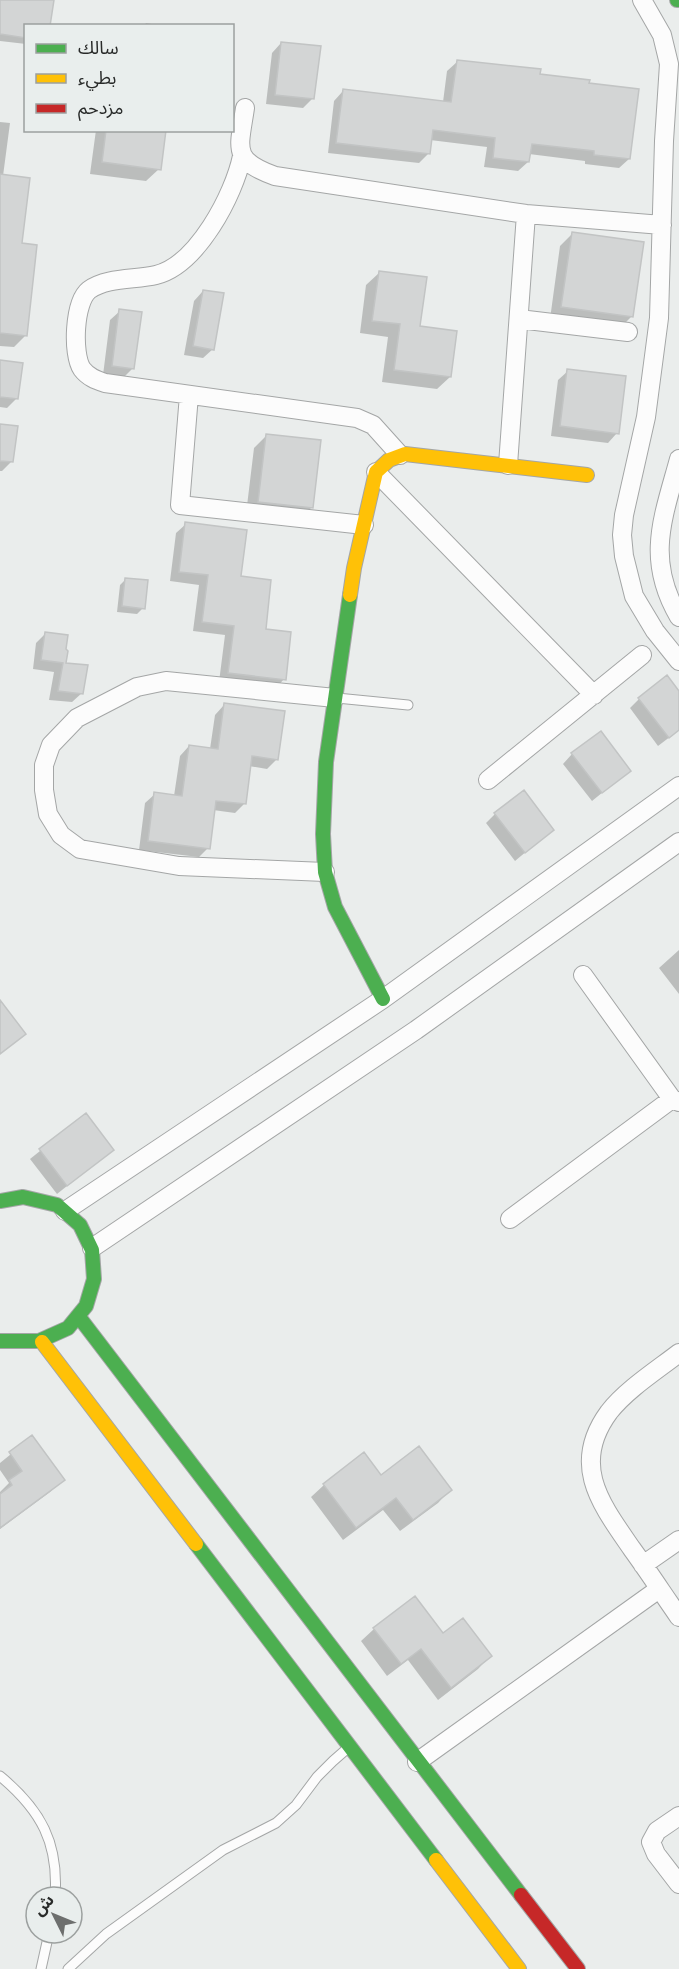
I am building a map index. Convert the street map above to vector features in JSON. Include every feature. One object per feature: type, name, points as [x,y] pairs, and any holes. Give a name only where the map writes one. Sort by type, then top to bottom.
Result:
[{"type":"street","points":[[642,0],[674,57],[654,368],[622,535],[628,576],[634,596],[655,631],[679,661]]},
{"type":"street","points":[[244,108],[239,145],[242,156],[238,175],[230,194],[206,235],[175,265],[159,274],[98,285],[87,292],[82,299],[75,350],[83,370],[93,379],[105,383],[357,418],[373,425],[400,455]]},
{"type":"street","points":[[242,156],[254,168],[275,176],[526,214],[662,225]]},
{"type":"street","points":[[508,465],[526,214]]},
{"type":"street","points":[[519,319],[628,332]]},
{"type":"street","points":[[189,395],[180,505],[364,525]]},
{"type":"street","points":[[383,999],[335,907],[325,872],[323,834],[326,762],[354,568],[376,472],[386,461],[405,454],[587,475]]},
{"type":"street","points":[[679,459],[662,516],[659,557],[666,587],[679,617]]},
{"type":"street","points":[[376,472],[594,695]]},
{"type":"street","points":[[488,780],[642,655]]},
{"type":"street","points":[[325,872],[179,866],[80,849],[61,835],[48,814],[44,790],[44,765],[51,745],[77,718],[136,687],[166,681],[335,698]]},
{"type":"street","points":[[65,1210],[383,999],[679,786]]},
{"type":"street","points":[[92,1248],[416,1030],[679,842]]},
{"type":"street","points":[[510,1219],[675,1100],[583,975]]},
{"type":"street","points":[[0,1201],[21,1197],[44,1200],[65,1210],[81,1226],[92,1248],[96,1271],[92,1296],[69,1328],[42,1342],[20,1345],[0,1341]]},
{"type":"street","points":[[79,1317],[417,1762],[578,1969]]},
{"type":"street","points":[[42,1342],[519,1969]]},
{"type":"street","points":[[679,1353],[621,1399],[610,1411],[598,1433],[592,1457],[592,1473],[602,1504],[679,1617]]},
{"type":"street","points":[[643,1565],[679,1540]]},
{"type":"street","points":[[417,1762],[659,1589]]},
{"type":"street","points":[[679,1816],[657,1831],[651,1842],[656,1854],[679,1884]]},
{"type":"lane","points":[[335,698],[408,705]]},
{"type":"lane","points":[[68,1969],[106,1934],[223,1850],[276,1823],[296,1805],[317,1777],[350,1747]]},
{"type":"lane","points":[[0,1776],[30,1804],[44,1827],[54,1861],[55,1885]]},
{"type":"lane","points":[[41,1969],[46,1945]]},
{"type":"building","points":[[0,0],[54,0],[50,24],[24,24],[24,38],[0,34]]},
{"type":"building","points":[[281,42],[321,46],[314,99],[275,95]]},
{"type":"building","points":[[457,60],[541,69],[540,74],[639,89],[630,159],[594,155],[594,151],[532,144],[529,162],[493,158],[495,138],[433,130],[430,154],[336,143],[343,89],[451,102]]},
{"type":"building","points":[[106,132],[166,132],[161,170],[102,162]]},
{"type":"building","points":[[0,174],[30,178],[22,243],[37,245],[27,336],[0,333]]},
{"type":"building","points":[[572,232],[644,242],[633,317],[561,307]]},
{"type":"building","points":[[379,271],[427,277],[420,326],[457,331],[451,377],[394,370],[400,324],[372,321]]},
{"type":"building","points":[[203,290],[224,293],[214,350],[193,346]]},
{"type":"building","points":[[119,309],[142,312],[134,369],[112,366]]},
{"type":"building","points":[[0,360],[23,363],[18,399],[0,397]]},
{"type":"building","points":[[567,369],[626,376],[619,434],[560,426]]},
{"type":"building","points":[[0,424],[18,426],[13,462],[0,461]]},
{"type":"building","points":[[266,434],[321,440],[313,508],[258,502]]},
{"type":"building","points":[[185,522],[247,530],[241,576],[271,580],[266,629],[291,632],[286,680],[228,673],[234,626],[202,622],[208,575],[179,572]]},
{"type":"building","points":[[125,578],[148,580],[145,609],[122,606]]},
{"type":"building","points":[[45,632],[68,635],[66,663],[88,665],[83,694],[58,691],[63,663],[41,660]]},
{"type":"building","points":[[667,675],[679,691],[679,730],[669,738],[638,698]]},
{"type":"building","points":[[224,703],[285,711],[278,760],[252,756],[246,804],[216,801],[210,849],[148,841],[154,792],[182,796],[189,745],[218,749]]},
{"type":"building","points":[[601,731],[631,771],[602,793],[571,753]]},
{"type":"building","points":[[524,790],[554,830],[525,853],[494,813]]},
{"type":"building","points":[[0,1000],[26,1034],[0,1054]]},
{"type":"building","points":[[86,1113],[114,1150],[67,1186],[39,1149]]},
{"type":"building","points":[[32,1435],[65,1480],[0,1528],[0,1494],[12,1485],[9,1480],[22,1471],[9,1452]]},
{"type":"building","points":[[419,1446],[452,1490],[413,1520],[396,1498],[356,1528],[323,1484],[364,1452],[381,1475]]},
{"type":"building","points":[[415,1596],[443,1633],[463,1618],[492,1656],[451,1688],[421,1649],[401,1664],[373,1628]]},
{"type":"traffic: fast","points":[[350,595],[326,762],[323,834],[325,872],[335,907],[383,999]]},
{"type":"traffic: fast","points":[[0,1201],[23,1197],[57,1205],[80,1225],[92,1250],[94,1279],[86,1306],[68,1328],[39,1341],[0,1341]]},
{"type":"traffic: fast","points":[[79,1317],[521,1895]]},
{"type":"traffic: fast","points":[[196,1544],[436,1860]]},
{"type":"traffic: slow","points":[[350,595],[376,472],[389,460],[405,454],[587,475]]},
{"type":"traffic: slow","points":[[42,1342],[196,1544]]},
{"type":"traffic: slow","points":[[436,1860],[519,1969]]},
{"type":"traffic: jam","points":[[521,1895],[578,1969]]}]
